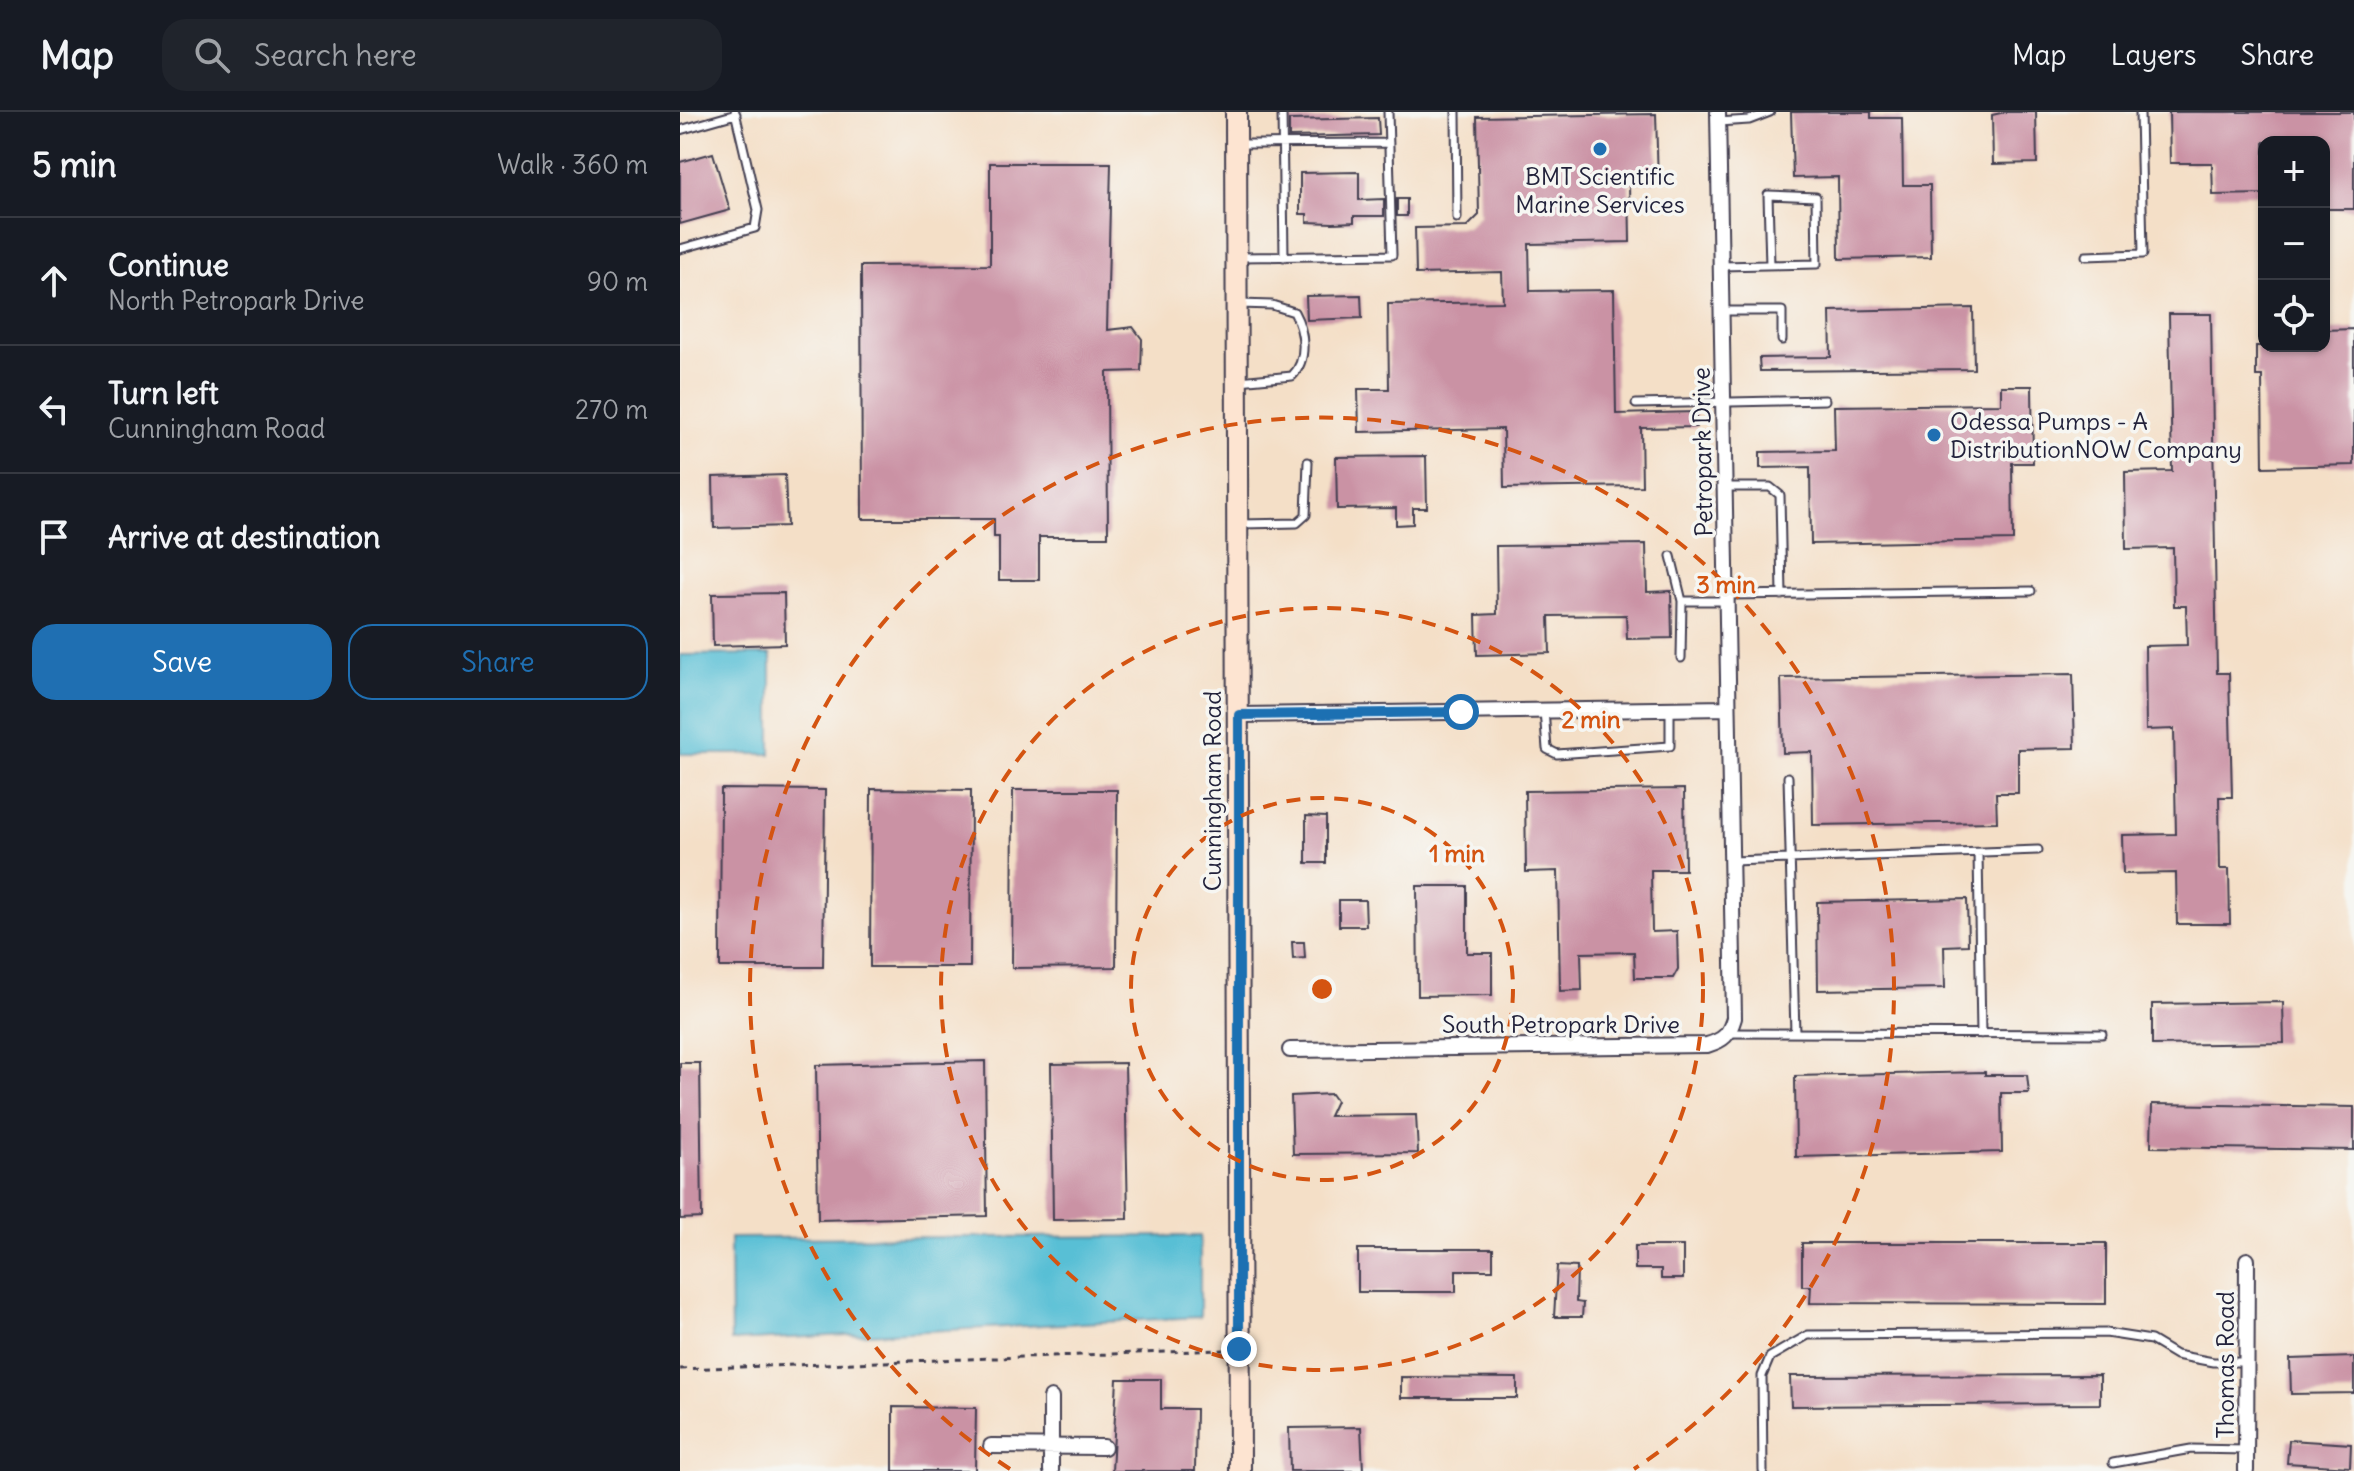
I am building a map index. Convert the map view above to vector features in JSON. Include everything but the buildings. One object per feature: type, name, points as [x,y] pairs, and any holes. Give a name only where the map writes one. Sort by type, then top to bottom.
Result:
[{"type":"street","name":"Cunningham Road","points":[[1236,112],[1240,1471]]},
{"type":"street","name":"Petropark Drive","points":[[1718,117],[1734,1018],[1729,1033]]},
{"type":"street","points":[[1239,715],[1728,708]]},
{"type":"street","name":"South Petropark Drive","points":[[1290,1050],[1707,1045],[1722,1041],[1729,1033]]},
{"type":"street","name":"Thomas Road","points":[[2246,1471],[2247,1260]]},
{"type":"street","points":[[1051,1398],[1051,1471]]},
{"type":"street","points":[[991,1446],[1104,1447]]},
{"type":"lane","points":[[1282,112],[1284,257]]},
{"type":"lane","points":[[1237,257],[1392,255],[1388,112]]},
{"type":"lane","points":[[1456,112],[1457,218]]},
{"type":"lane","points":[[1718,117],[1749,120],[1770,112]]},
{"type":"lane","points":[[2086,256],[2143,254],[2140,112]]},
{"type":"lane","points":[[680,130],[735,113],[758,210],[755,228],[680,249]]},
{"type":"lane","points":[[1236,144],[1389,143]]},
{"type":"lane","points":[[1721,266],[1770,265],[1817,264],[1816,197],[1768,195],[1770,265]]},
{"type":"lane","points":[[1238,304],[1272,305],[1294,312],[1303,342],[1302,359],[1292,376],[1239,381]]},
{"type":"lane","points":[[1722,311],[1782,311],[1782,340]]},
{"type":"lane","points":[[1636,404],[1825,400]]},
{"type":"lane","points":[[1239,524],[1297,523],[1309,507],[1308,462]]},
{"type":"lane","points":[[1724,487],[1770,487],[1780,495],[1782,595]]},
{"type":"lane","points":[[1671,556],[1682,601],[1681,658]]},
{"type":"lane","points":[[1682,601],[1782,595],[2031,591]]},
{"type":"lane","points":[[1544,710],[1547,749],[1557,754],[1670,746],[1670,708]]},
{"type":"lane","points":[[1788,777],[1795,1033]]},
{"type":"lane","points":[[1730,861],[2038,850]]},
{"type":"lane","points":[[1978,853],[1981,1034]]},
{"type":"lane","points":[[1729,1033],[2102,1034]]},
{"type":"lane","points":[[1763,1471],[1762,1376],[1770,1357],[1808,1335],[2106,1333],[2151,1340],[2176,1355],[2213,1362],[2247,1362]]},
{"type":"lane","points":[[2113,1463],[2191,1449],[2247,1450]]},
{"type":"path","points":[[680,1369],[1239,1349]]},
{"type":"water","points":[[771,654],[771,754],[680,754],[680,655]]},
{"type":"water","points":[[1200,1236],[1200,1317],[731,1341],[730,1238]]},
{"type":"place","name":"BMT Scientific Marine Services","points":[[1600,149]]},
{"type":"place","name":"Odessa Pumps - A DistributionNOW Company","points":[[1934,435]]},
{"type":"route","points":[[1239,1349],[1239,715],[1461,712]]}]
